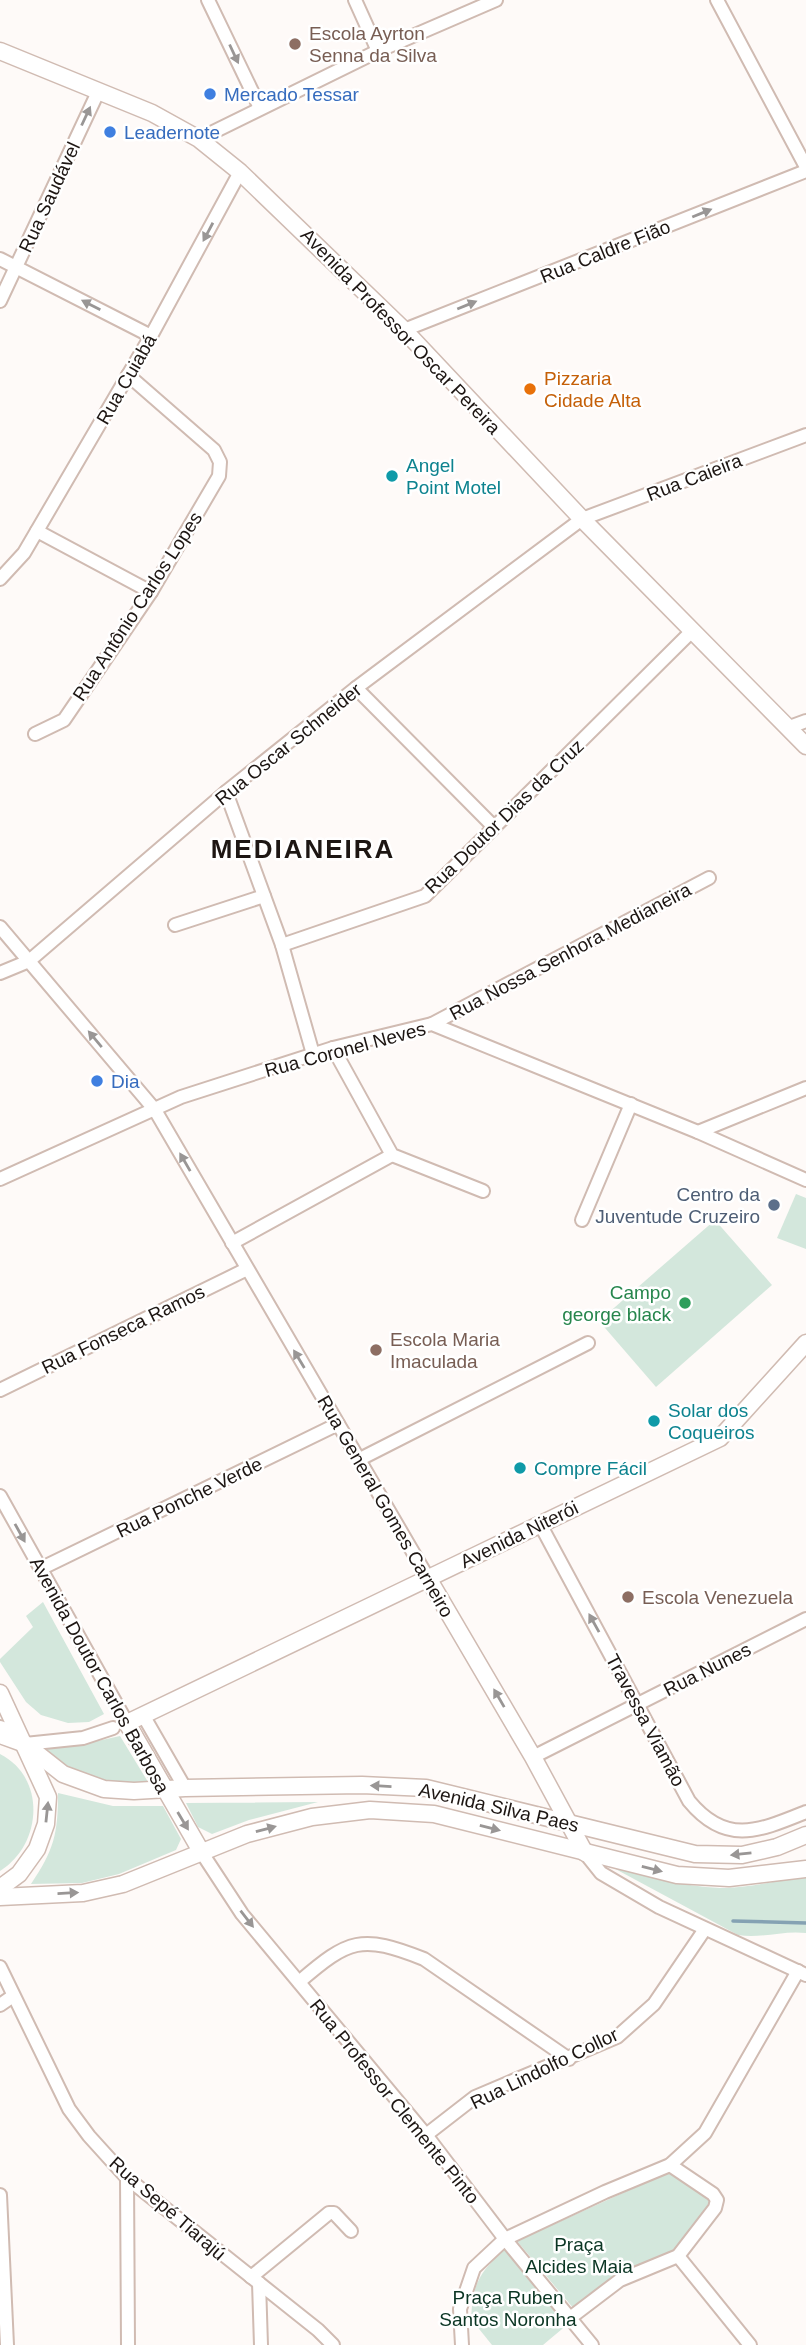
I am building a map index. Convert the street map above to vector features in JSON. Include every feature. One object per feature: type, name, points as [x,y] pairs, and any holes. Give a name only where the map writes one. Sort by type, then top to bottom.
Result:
[{"type":"main road","name":"Avenida Professor Oscar Pereira","points":[[0,51],[152,113],[199,139],[240,172],[404,330],[582,519],[806,746]]},
{"type":"main road","name":"Avenida Niterói","points":[[120,1726],[720,1438],[806,1343]]},
{"type":"main road","name":"Rua General Gomes Carneiro","points":[[428,1578],[533,1757],[585,1853]]},
{"type":"main road","points":[[0,1693],[48,1797],[46,1824],[37,1849],[19,1874],[0,1888]]},
{"type":"main road","name":"Avenida Doutor Carlos Barbosa","points":[[120,1726],[164,1789],[202,1853]]},
{"type":"main road","points":[[0,1735],[25,1744]]},
{"type":"main road","name":"Avenida Silva Paes","points":[[25,1744],[63,1774],[104,1789],[134,1791],[362,1785],[426,1788],[695,1854],[742,1855],[777,1847],[806,1835]]},
{"type":"main road","name":"Avenida Silva Paes","points":[[0,1897],[83,1893],[123,1884],[247,1834],[312,1817],[370,1810],[434,1814],[677,1875],[729,1878],[806,1869]]},
{"type":"street","points":[[208,0],[260,108]]},
{"type":"street","points":[[355,0],[378,51]]},
{"type":"street","points":[[199,139],[378,51],[496,0]]},
{"type":"street","points":[[717,0],[806,169]]},
{"type":"street","name":"Rua Saudável","points":[[0,301],[98,92]]},
{"type":"street","name":"Rua Caldre Fião","points":[[404,330],[806,169]]},
{"type":"street","name":"Rua Cuiabá","points":[[0,579],[24,553],[37,531],[151,336],[240,172]]},
{"type":"street","points":[[0,259],[151,336]]},
{"type":"street","name":"Rua Antônio Carlos Lopes","points":[[35,734],[64,720],[151,592],[219,476],[220,462],[214,450],[128,375]]},
{"type":"street","name":"Rua Caieira","points":[[582,519],[806,435]]},
{"type":"street","name":"Rua Oscar Schneider","points":[[0,973],[29,961],[226,792],[356,688],[582,519]]},
{"type":"street","points":[[37,531],[151,592]]},
{"type":"street","name":"Rua Doutor Dias da Cruz","points":[[282,945],[425,895],[692,631]]},
{"type":"street","points":[[356,688],[494,827]]},
{"type":"street","points":[[787,728],[806,720]]},
{"type":"street","points":[[226,792],[282,945],[313,1054]]},
{"type":"street","name":"Rua Nossa Senhora Medianeira","points":[[432,1024],[709,878]]},
{"type":"street","points":[[175,925],[264,896]]},
{"type":"street","name":"Rua General Gomes Carneiro","points":[[0,928],[155,1110],[428,1578]]},
{"type":"street","name":"Rua Coronel Neves","points":[[0,1179],[181,1097],[333,1048],[432,1024],[631,1104],[806,1180]]},
{"type":"street","points":[[333,1048],[393,1155],[483,1191]]},
{"type":"street","points":[[698,1132],[806,1088]]},
{"type":"street","points":[[582,1220],[631,1104]]},
{"type":"street","points":[[232,1243],[393,1155]]},
{"type":"street","name":"Rua Fonseca Ramos","points":[[0,1390],[247,1269]]},
{"type":"street","points":[[360,1459],[588,1343]]},
{"type":"street","name":"Rua Ponche Verde","points":[[40,1569],[338,1424]]},
{"type":"street","name":"Avenida Doutor Carlos Barbosa","points":[[0,1496],[120,1726]]},
{"type":"street","name":"Travessa Viamão","points":[[540,1524],[689,1801],[709,1822],[741,1832],[768,1827],[806,1812]]},
{"type":"street","name":"Rua Nunes","points":[[533,1757],[806,1619]]},
{"type":"street","points":[[144,1715],[185,1788]]},
{"type":"street","name":"Avenida Niterói","points":[[25,1744],[83,1738],[120,1726]]},
{"type":"street","points":[[0,1727],[25,1744]]},
{"type":"street","name":"Rua Professor Clemente Pinto","points":[[202,1853],[242,1914],[426,2135],[505,2239],[592,2345]]},
{"type":"street","name":"Rua General Gomes Carneiro","points":[[585,1853],[601,1872],[659,1907],[802,1973]]},
{"type":"street","name":"Rua Lindolfo Collor","points":[[426,2135],[475,2097],[569,2059],[617,2036],[654,2004],[705,1928]]},
{"type":"street","points":[[299,1982],[326,1959],[355,1944],[380,1944],[402,1950],[424,1959],[569,2059]]},
{"type":"street","name":"Rua Sepé Tiarajú","points":[[0,1967],[69,2109],[89,2136],[127,2178],[318,2330],[332,2345]]},
{"type":"street","points":[[462,2345],[460,2309],[474,2268],[505,2239],[670,2165],[705,2133],[802,1973]]},
{"type":"street","points":[[0,2005],[13,1997]]},
{"type":"street","points":[[570,2318],[620,2280],[678,2256],[715,2207],[717,2200],[712,2194],[670,2165]]},
{"type":"street","points":[[127,2178],[128,2345]]},
{"type":"street","points":[[0,2195],[6,2345]]},
{"type":"street","points":[[261,2345],[255,2280],[329,2213],[334,2213],[351,2231]]},
{"type":"street","points":[[678,2256],[750,2345]]},
{"type":"green space","points":[[796,1194],[806,1198],[806,1249],[777,1238]]},
{"type":"green space","name":"Campo george black","points":[[715,1220],[772,1285],[656,1387],[599,1321]]},
{"type":"green space","points":[[43,1602],[104,1714],[89,1722],[68,1723],[41,1715],[26,1702],[0,1662],[33,1627],[26,1616]]},
{"type":"green space","points":[[120,1736],[148,1782],[108,1782],[62,1767],[42,1753],[42,1745],[84,1744]]},
{"type":"green space","points":[[0,1754],[15,1765],[26,1779],[32,1795],[33,1812],[31,1829],[24,1845],[14,1859],[0,1871]]},
{"type":"green space","points":[[58,1793],[113,1806],[163,1806],[181,1839],[176,1850],[119,1874],[82,1883],[31,1884],[53,1841]]},
{"type":"green space","points":[[318,1802],[249,1820],[212,1834],[198,1827],[186,1803]]},
{"type":"green space","points":[[608,1865],[663,1880],[720,1888],[806,1878],[806,1933],[738,1935]]},
{"type":"green space","name":"Praça Alcides Maia","points":[[669,2172],[712,2201],[674,2251],[612,2278],[574,2309],[517,2241]]},
{"type":"green space","name":"Praça Ruben Santos Noronha","points":[[506,2248],[568,2324],[543,2345],[492,2345],[471,2319],[479,2279],[489,2264]]},
{"type":"waterway","points":[[733,1921],[806,1923]]},
{"type":"place","name":"Escola Ayrton Senna da Silva","points":[[295,44]]},
{"type":"place","name":"Mercado Tessar","points":[[210,94]]},
{"type":"place","name":"Leadernote","points":[[110,132]]},
{"type":"place","name":"Pizzaria Cidade Alta","points":[[530,389]]},
{"type":"place","name":"Angel Point Motel","points":[[392,476]]},
{"type":"place","name":"Dia","points":[[97,1081]]},
{"type":"place","name":"Centro da Juventude Cruzeiro","points":[[774,1205]]},
{"type":"place","name":"Campo george black","points":[[685,1303]]},
{"type":"place","name":"Escola Maria Imaculada","points":[[376,1350]]},
{"type":"place","name":"Solar dos Coqueiros","points":[[654,1421]]},
{"type":"place","name":"Compre Fácil","points":[[520,1468]]},
{"type":"place","name":"Escola Venezuela","points":[[628,1597]]},
{"type":"district","name":"MEDIANEIRA","points":[[303,849]]}]
